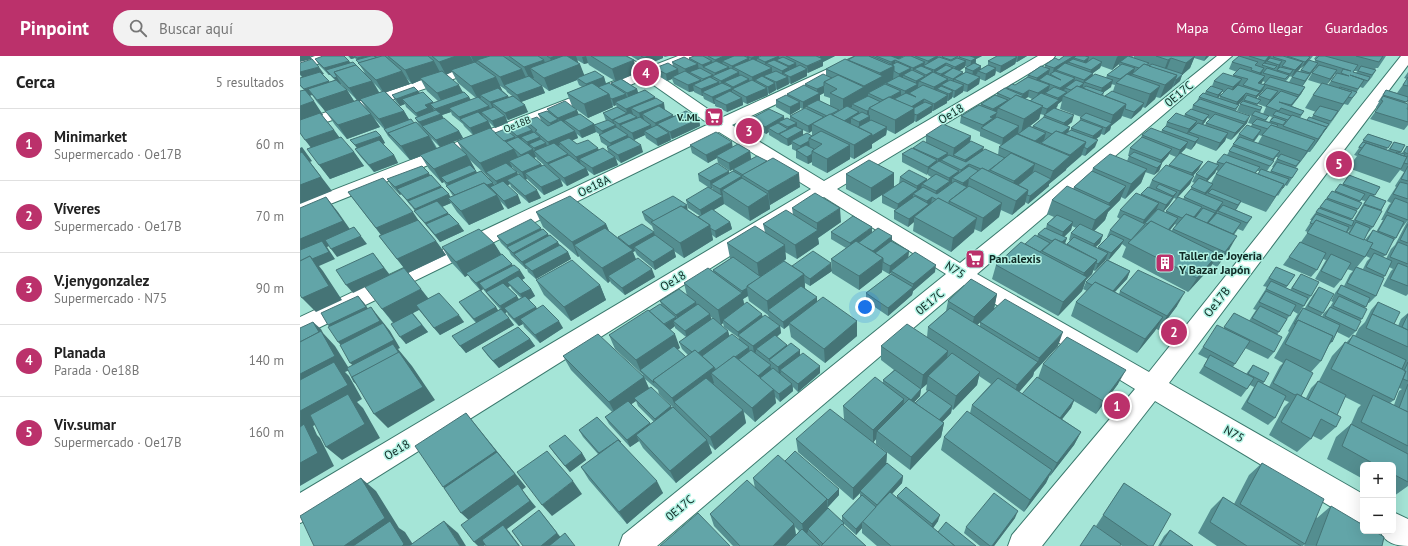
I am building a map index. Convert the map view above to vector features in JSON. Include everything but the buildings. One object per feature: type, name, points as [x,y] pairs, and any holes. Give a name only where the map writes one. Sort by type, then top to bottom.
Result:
[{"type":"street","points":[[300,65],[330,56]]},
{"type":"street","points":[[300,126],[507,56]]},
{"type":"street","name":"N75","points":[[615,56],[646,73],[720,125],[963,275],[1360,508]]},
{"type":"street","name":"Oe18B","points":[[300,210],[690,56]]},
{"type":"street","name":"Oe18A","points":[[300,327],[867,56]]},
{"type":"street","name":"Oe18","points":[[300,509],[824,189],[1048,56]]},
{"type":"street","name":"0E17C","points":[[634,546],[963,275],[1225,56]]},
{"type":"street","name":"Oe17B","points":[[1032,543],[1404,58]]},
{"type":"street","points":[[1396,529],[1408,536]]},
{"type":"place","name":"Planada","points":[[646,73]]},
{"type":"place","name":"V..ML","points":[[714,117]]},
{"type":"place","name":"V.jenygonzalez","points":[[749,131]]},
{"type":"place","name":"Viv.sumar","points":[[1339,164]]},
{"type":"place","name":"Pan.alexis","points":[[975,259]]},
{"type":"place","name":"Taller de Joyeria Y Bazar Japón","points":[[1165,263]]},
{"type":"place","name":"Víveres","points":[[1174,332]]},
{"type":"place","name":"Minimarket","points":[[1117,406]]}]
